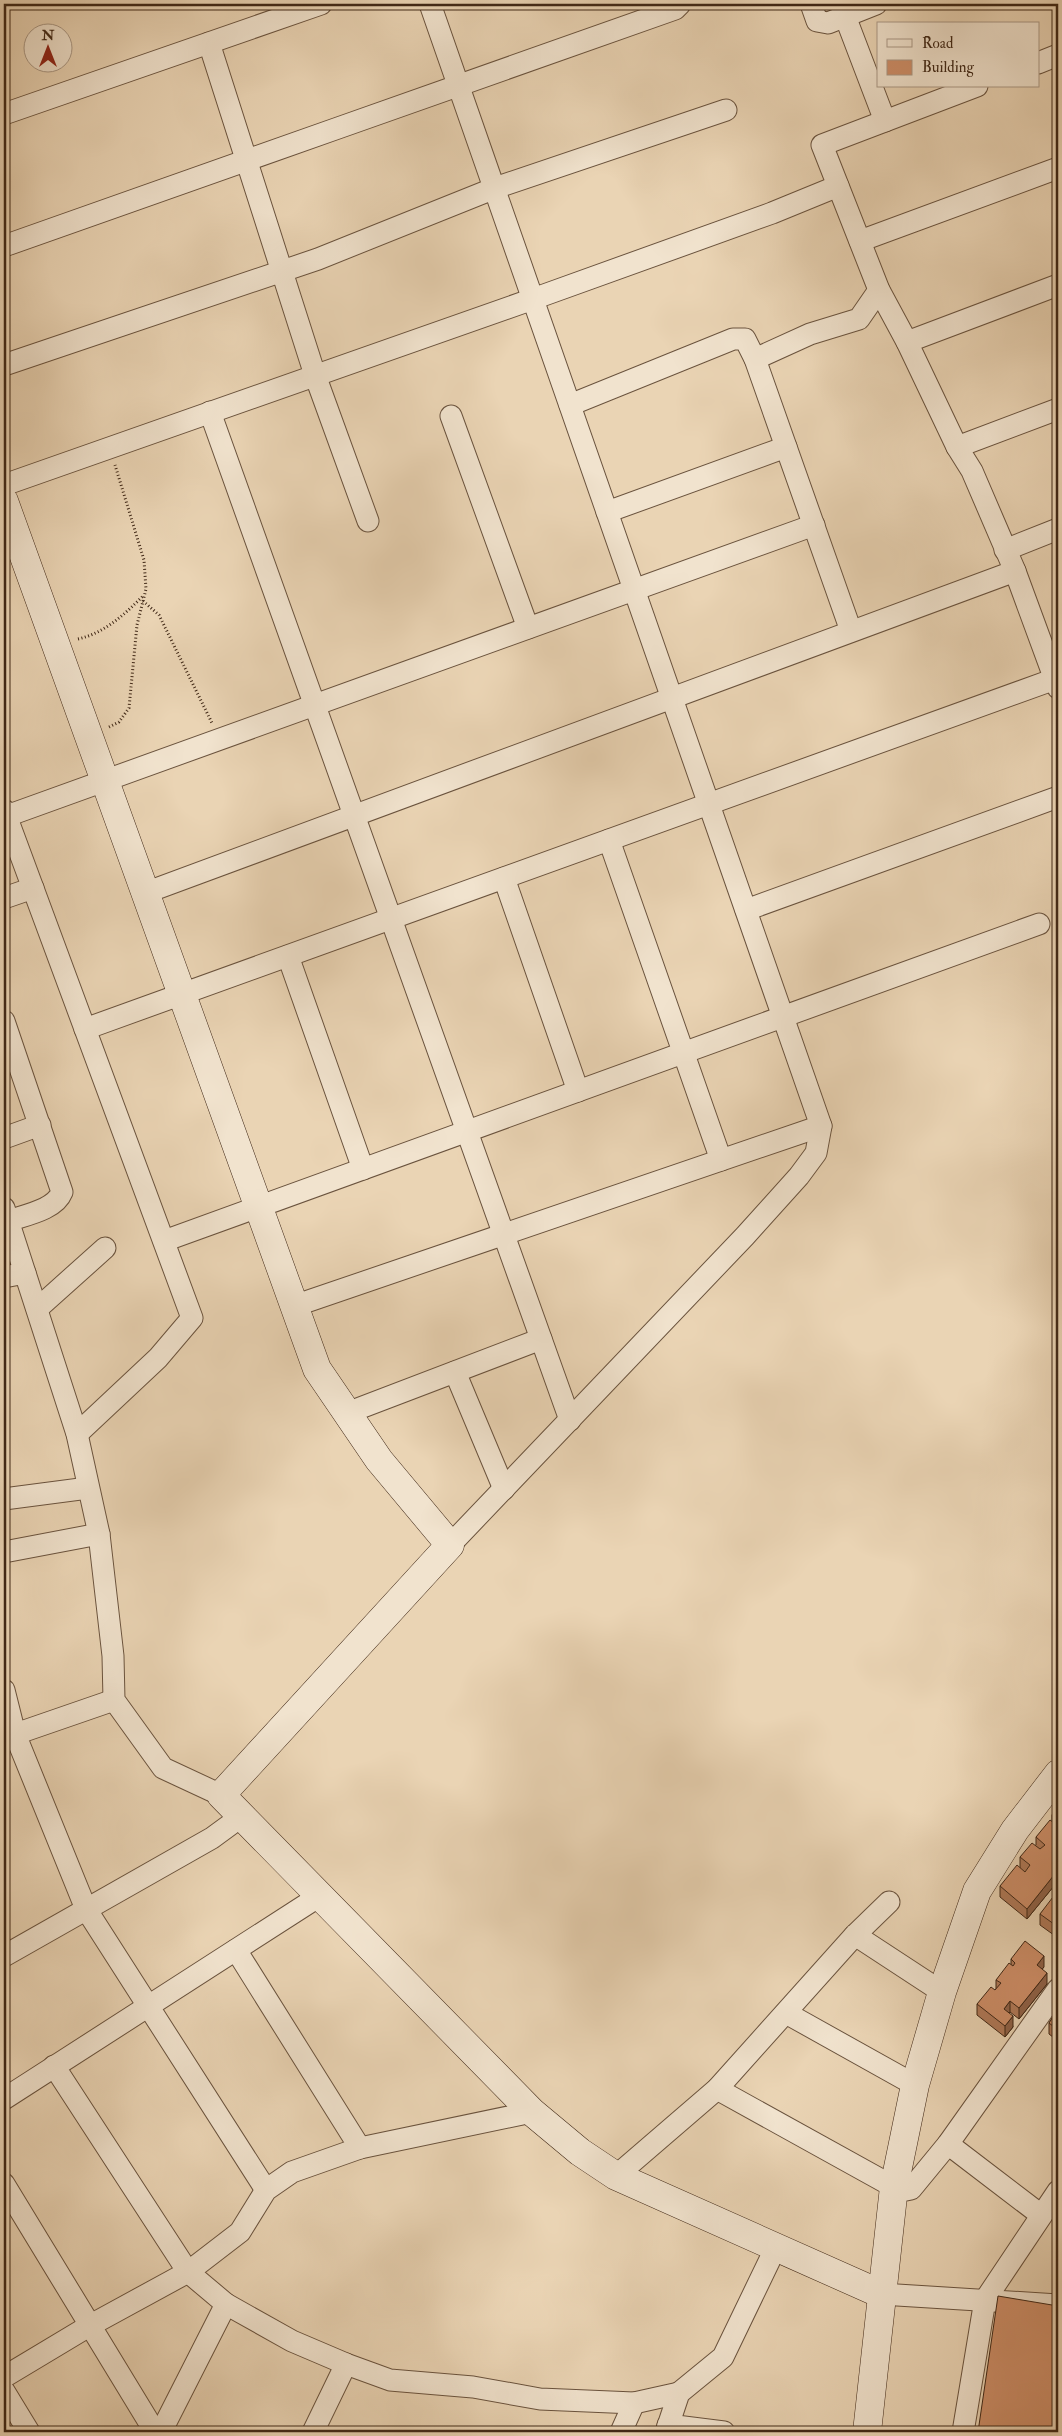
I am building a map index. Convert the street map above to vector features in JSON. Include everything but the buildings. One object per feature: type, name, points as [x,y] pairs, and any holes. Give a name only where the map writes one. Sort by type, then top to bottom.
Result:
[{"type":"street","points":[[4,114],[321,4]]},
{"type":"street","points":[[220,1795],[450,1545],[738,1243],[799,1176],[816,1153],[821,1126],[430,4]]},
{"type":"street","points":[[4,246],[246,160],[460,87],[675,9],[680,4]]},
{"type":"street","points":[[811,4],[817,21],[822,23],[876,4]]},
{"type":"street","points":[[845,16],[885,121]]},
{"type":"street","points":[[209,42],[315,376],[368,521]]},
{"type":"street","points":[[1040,62],[1058,55]]},
{"type":"street","points":[[85,1029],[709,804],[1057,684],[1052,648],[1014,571],[972,471],[956,447],[907,342],[879,290],[822,145],[972,88]]},
{"type":"street","points":[[4,365],[281,271],[495,188],[726,110]]},
{"type":"street","points":[[860,240],[1058,168]]},
{"type":"street","points":[[4,485],[533,299],[772,213],[838,186]]},
{"type":"street","points":[[907,342],[1058,285]]},
{"type":"street","points":[[755,359],[810,334],[859,319],[879,290]]},
{"type":"street","points":[[570,405],[733,339],[745,339],[755,359],[852,631]]},
{"type":"street","points":[[956,447],[1058,409]]},
{"type":"street","points":[[210,412],[570,1420]]},
{"type":"street","points":[[450,416],[528,628]]},
{"type":"street","points":[[607,512],[786,447]]},
{"type":"street","points":[[4,501],[317,1369],[379,1460],[450,1545]]},
{"type":"street","points":[[77,1434],[158,1358],[192,1318],[5,814],[105,781],[814,525]]},
{"type":"street","points":[[1005,550],[1058,529]]},
{"type":"street","points":[[145,893],[1014,571]]},
{"type":"street","points":[[746,910],[1058,798]]},
{"type":"street","points":[[609,840],[721,1160]]},
{"type":"street","points":[[504,878],[578,1092]]},
{"type":"street","points":[[4,898],[33,888]]},
{"type":"street","points":[[164,1241],[1039,924]]},
{"type":"street","points":[[288,956],[363,1169]]},
{"type":"street","points":[[4,1022],[9,1056],[40,1125],[62,1192],[59,1199],[48,1206],[6,1214],[77,1434],[99,1534],[113,1656],[114,1700],[162,1768],[220,1795],[321,1895],[532,2112],[580,2152],[616,2176],[881,2294],[1058,2305]]},
{"type":"street","points":[[4,1138],[40,1125]]},
{"type":"street","points":[[294,1306],[821,1126]]},
{"type":"street","points":[[37,1309],[105,1248]]},
{"type":"street","points":[[4,1277],[25,1273]]},
{"type":"street","points":[[347,1413],[541,1339]]},
{"type":"street","points":[[455,1372],[504,1489]]},
{"type":"street","points":[[4,1499],[88,1488]]},
{"type":"street","points":[[4,1552],[99,1534]]},
{"type":"street","points":[[4,1690],[9,1736],[86,1909],[150,2006],[266,2190]]},
{"type":"street","points":[[9,1736],[114,1700]]},
{"type":"street","points":[[867,2432],[894,2187],[915,2084],[942,1992],[977,1892],[1014,1830],[1058,1774]]},
{"type":"street","points":[[4,1956],[212,1838],[242,1816]]},
{"type":"street","points":[[4,2099],[321,1895]]},
{"type":"street","points":[[616,2176],[718,2089],[855,1935],[889,1902]]},
{"type":"street","points":[[855,1935],[942,1992]]},
{"type":"street","points":[[236,1950],[360,2148]]},
{"type":"street","points":[[718,2089],[894,2187],[906,2190],[911,2189],[948,2144],[1058,1989]]},
{"type":"street","points":[[786,2013],[915,2084]]},
{"type":"street","points":[[54,2066],[188,2272],[226,2304],[292,2342],[390,2380],[473,2387],[540,2399],[634,2403],[679,2393],[724,2357],[776,2246]]},
{"type":"street","points":[[4,2377],[89,2326],[188,2272],[240,2232],[266,2190],[292,2172],[360,2148],[532,2112]]},
{"type":"street","points":[[948,2144],[1041,2215]]},
{"type":"street","points":[[4,2184],[155,2432]]},
{"type":"street","points":[[963,2432],[985,2300],[1058,2191]]},
{"type":"street","points":[[161,2432],[226,2304]]},
{"type":"street","points":[[318,2431],[346,2364]]},
{"type":"street","points":[[4,2391],[29,2432]]},
{"type":"street","points":[[679,2393],[667,2429],[724,2432]]},
{"type":"street","points":[[621,2432],[634,2403]]},
{"type":"path","points":[[90,739],[119,722],[129,708],[137,625],[144,595],[144,560],[110,448]]},
{"type":"path","points":[[55,644],[94,636],[115,621],[144,595]]},
{"type":"path","points":[[143,601],[159,615],[220,739]]}]
